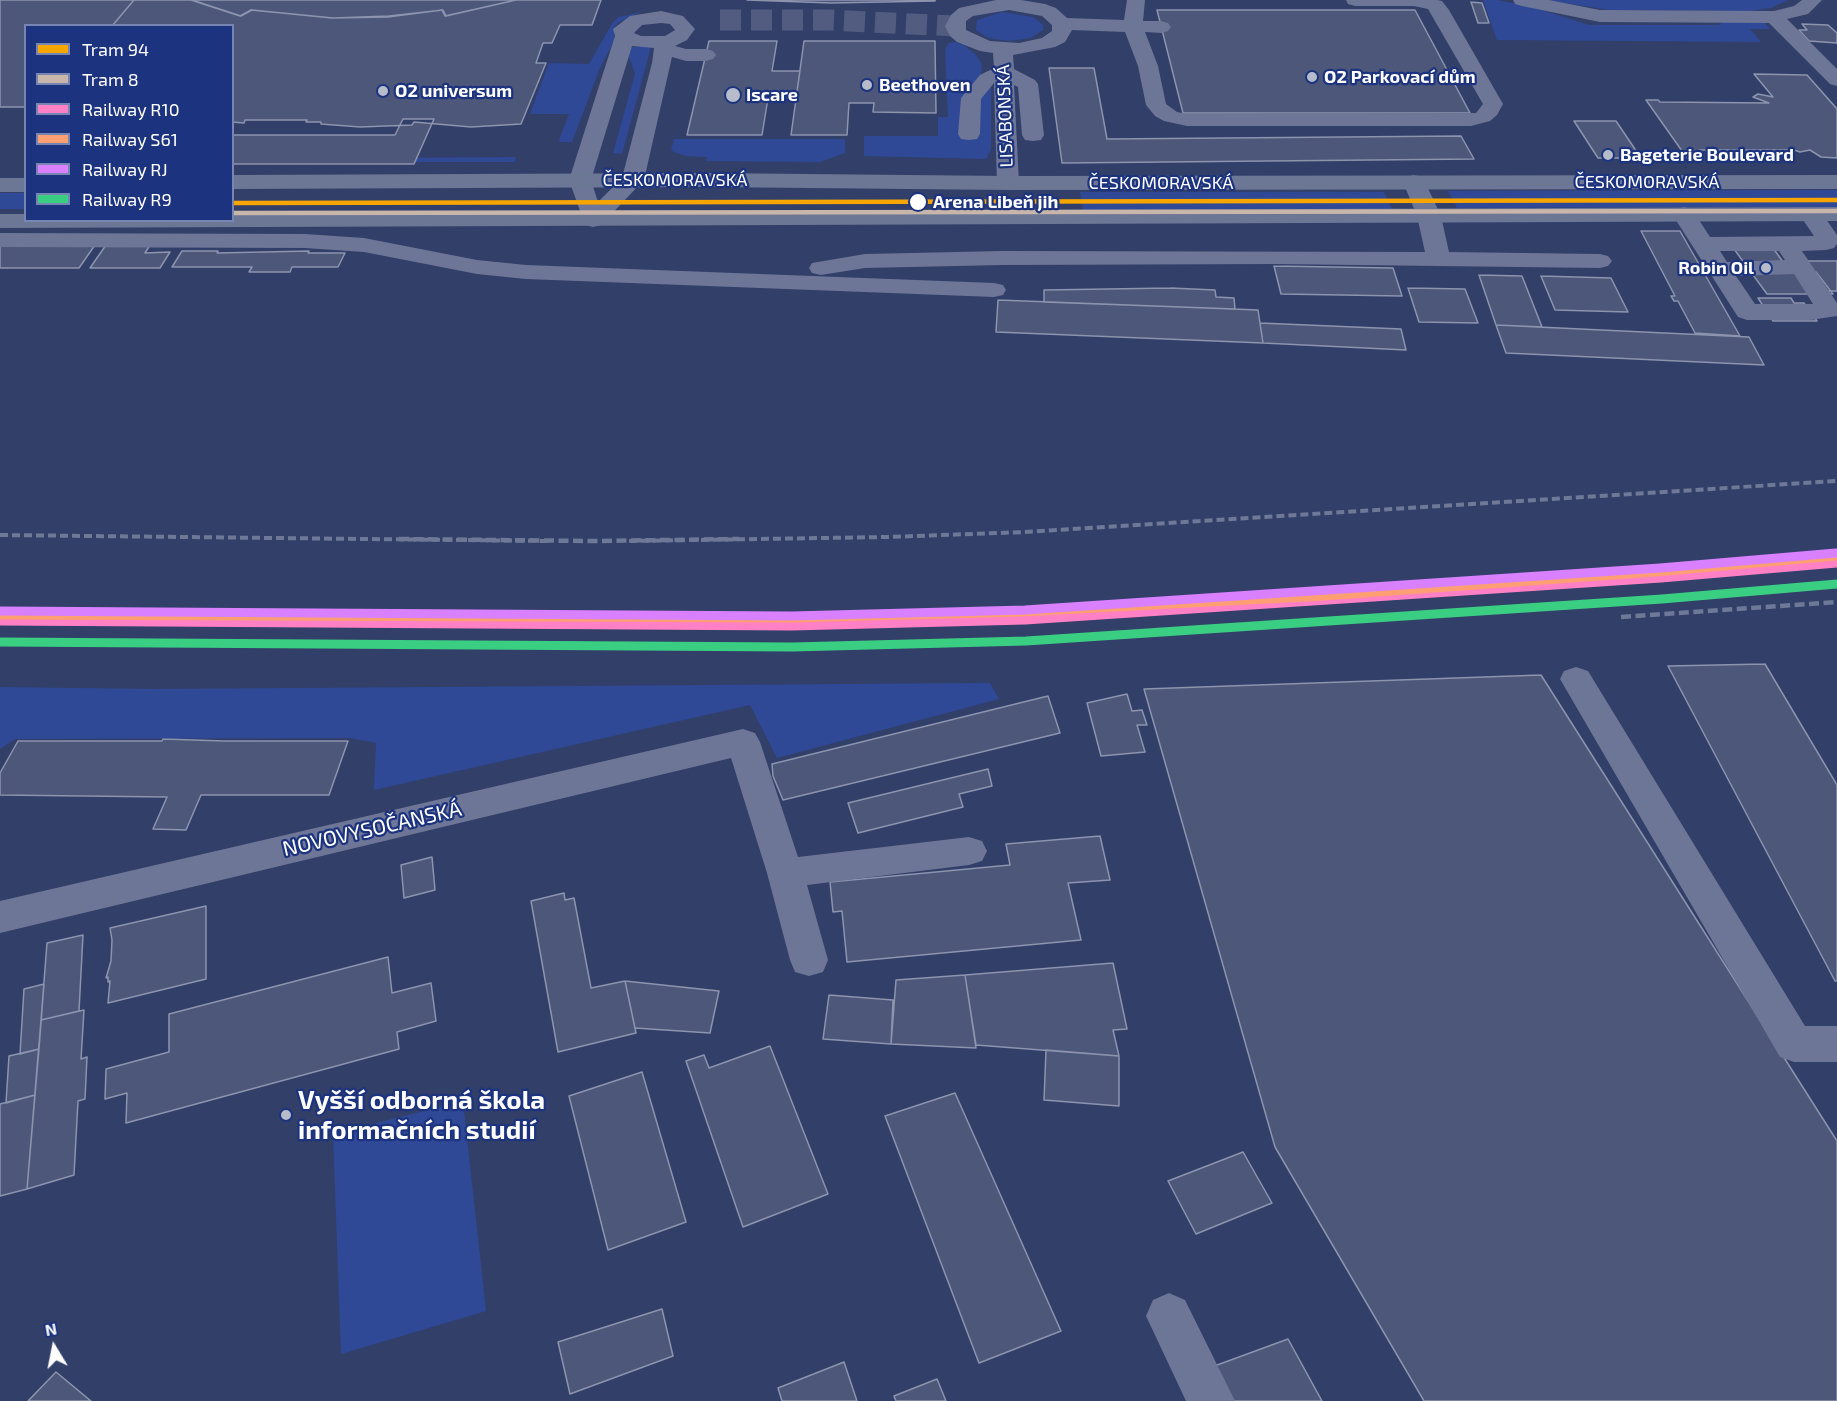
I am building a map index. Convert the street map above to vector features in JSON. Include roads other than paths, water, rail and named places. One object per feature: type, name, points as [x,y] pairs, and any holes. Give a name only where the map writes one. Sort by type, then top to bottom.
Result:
[{"type":"main road","name":"ČESKOMORAVSKÁ","points":[[234,182],[633,180],[1008,183],[1837,182]]},
{"type":"main road","points":[[0,185],[24,185]]},
{"type":"main road","name":"ČESKOMORAVSKÁ","points":[[31,222],[312,231],[593,220],[1837,214]]},
{"type":"main road","name":"ČESKOMORAVSKÁ","points":[[0,221],[24,222]]},
{"type":"street","points":[[1137,0],[1134,6],[1133,26],[1148,66],[1156,105],[1171,117],[1187,120],[1471,120],[1483,117],[1490,111],[1493,104],[1435,5],[1414,0],[1355,0]]},
{"type":"street","points":[[1522,0],[1600,16],[1774,17],[1801,10],[1813,0]]},
{"type":"street","name":"LISABONSKÁ","points":[[1009,2],[1038,8],[1058,18],[1062,24],[1062,31],[1058,38],[1048,43],[1035,47],[1002,49],[974,43],[957,32],[955,26],[958,19],[966,12],[1009,2]]},
{"type":"street","points":[[657,9],[684,26],[684,33],[664,51],[633,180],[593,220],[580,180],[625,36],[624,29],[657,9]]},
{"type":"street","points":[[1774,17],[1837,80]]},
{"type":"street","points":[[1062,24],[1161,27]]},
{"type":"street","points":[[625,36],[664,51],[696,55]]},
{"type":"street","points":[[1804,47],[1826,47]]},
{"type":"street","name":"LISABONSKÁ","points":[[1002,49],[1008,183]]},
{"type":"street","points":[[969,134],[971,99],[987,79],[1003,71],[1028,84],[1033,135]]},
{"type":"street","points":[[1414,182],[1429,216],[1438,258]]},
{"type":"street","points":[[1684,214],[1747,312],[1829,310],[1786,244]]},
{"type":"street","points":[[1704,244],[1826,243],[1824,232],[1810,214]]},
{"type":"street","points":[[0,240],[312,231],[364,245],[477,267],[526,272],[994,290]]},
{"type":"street","points":[[751,280],[866,261],[1002,258],[1438,258],[1600,261]]},
{"type":"street","points":[[1720,269],[1800,267]]},
{"type":"street","points":[[1576,679],[1794,1044],[1837,1044]]},
{"type":"street","name":"NOVOVYSOČANSKÁ","points":[[0,917],[743,742],[785,873]]},
{"type":"street","points":[[809,960],[785,873],[969,851]]},
{"type":"street","points":[[1169,1317],[1211,1401]]},
{"type":"tunnel","points":[[720,20],[830,20],[955,26]]},
{"type":"railway","points":[[629,541],[889,537],[1025,532],[1837,481]]},
{"type":"railway","points":[[0,535],[548,541]]},
{"type":"railway","points":[[399,539],[594,541],[739,539]]},
{"type":"railway","points":[[1621,617],[1837,602]]},
{"type":"tram line","name":"94","points":[[234,203],[1837,200]]},
{"type":"tram line","name":"8","points":[[234,213],[1837,211]]},
{"type":"rail line","name":"RJ","points":[[0,611],[792,616],[1025,610],[1660,568],[1836,553]]},
{"type":"rail line","name":"S61","points":[[0,615],[792,618],[1021,612],[1323,596],[1655,572],[1837,556]]},
{"type":"rail line","name":"R10","points":[[0,621],[792,626],[1025,620],[1661,578],[1837,563]]},
{"type":"rail line","name":"R9","points":[[0,642],[792,647],[1026,641],[1662,599],[1837,584]]},
{"type":"place","name":"O2 Parkovací dům","points":[[1312,77]]},
{"type":"place","name":"Beethoven","points":[[867,85]]},
{"type":"place","name":"O2 universum","points":[[383,91]]},
{"type":"place","name":"Iscare","points":[[733,95]]},
{"type":"place","name":"Bageterie Boulevard","points":[[1608,155]]},
{"type":"place","name":"Arena Libeň jih","points":[[918,202]]},
{"type":"place","name":"Robin Oil","points":[[1766,268]]},
{"type":"place","name":"Vyšší odborná škola informačních studií","points":[[286,1115]]}]
